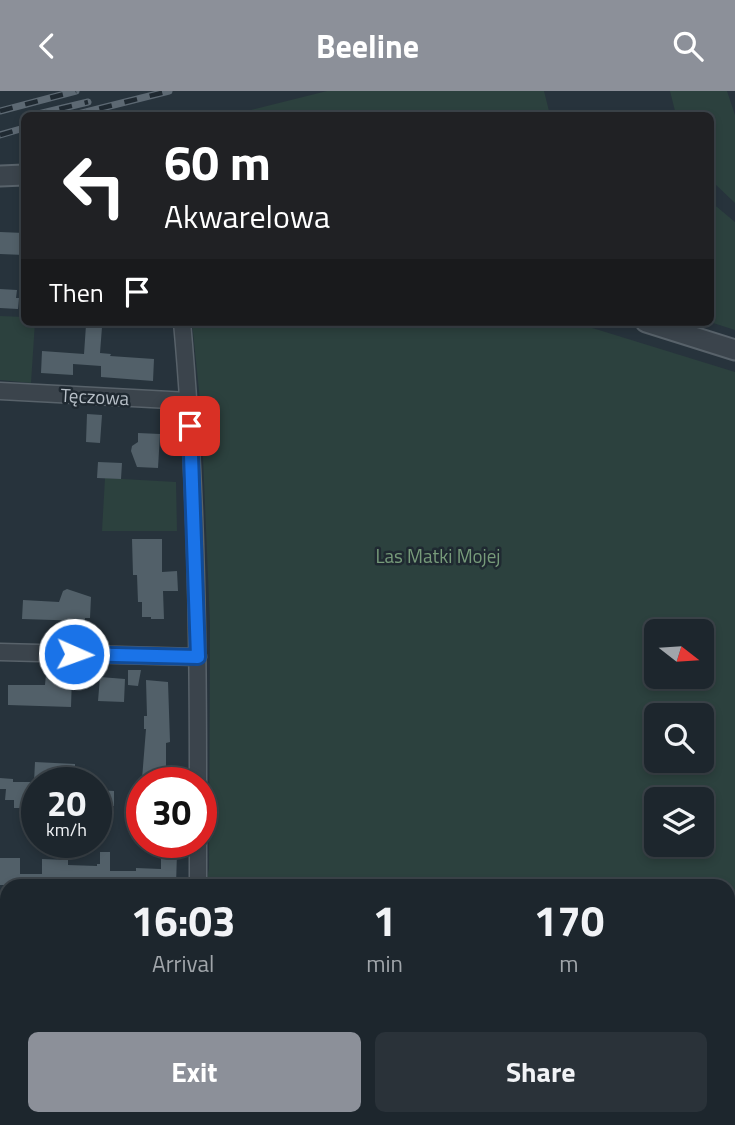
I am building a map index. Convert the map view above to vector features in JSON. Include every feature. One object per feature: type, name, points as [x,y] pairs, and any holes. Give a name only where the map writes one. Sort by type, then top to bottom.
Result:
[{"type":"street","points":[[0,176],[21,174]]},
{"type":"street","points":[[182,326],[189,401],[198,657],[198,767]]},
{"type":"street","points":[[659,326],[735,350]]},
{"type":"street","name":"Tęczowa","points":[[0,391],[189,401]]},
{"type":"street","points":[[0,652],[198,657]]},
{"type":"street","points":[[198,858],[198,879]]},
{"type":"green space","points":[[327,91],[544,91],[549,112],[243,112]]},
{"type":"green space","points":[[670,91],[727,91],[735,115],[735,203],[714,184],[714,112],[675,112]]},
{"type":"green space","points":[[714,204],[735,222],[735,330],[714,323]]},
{"type":"green space","points":[[0,316],[21,317],[21,326],[35,326],[31,383],[0,380]]},
{"type":"green space","name":"Las Matki Mojej","points":[[192,326],[586,326],[735,372],[735,879],[207,879],[209,858],[217,858],[217,767],[209,767],[210,624],[201,410]]},
{"type":"green space","points":[[105,478],[176,482],[177,531],[102,531]]},
{"type":"building","points":[[0,232],[21,233],[21,255],[0,254]]},
{"type":"building","points":[[0,289],[17,290],[18,309],[0,308]]},
{"type":"building","points":[[86,326],[102,327],[100,353],[154,359],[153,381],[101,377],[101,366],[73,364],[73,375],[41,373],[42,351],[84,354]]},
{"type":"building","points":[[87,414],[102,415],[100,443],[86,442]]},
{"type":"building","points":[[138,433],[160,434],[158,468],[137,467],[131,451],[132,446],[138,442]]},
{"type":"building","points":[[98,462],[122,463],[121,479],[97,478]]},
{"type":"building","points":[[132,539],[162,539],[162,572],[177,571],[178,591],[163,591],[164,619],[142,617],[142,602],[138,602],[137,575],[133,575]]},
{"type":"building","points":[[67,589],[91,597],[90,618],[85,618],[85,621],[22,619],[23,600],[59,602],[63,591]]},
{"type":"building","points":[[128,670],[141,670],[138,686],[128,685]]},
{"type":"building","points":[[46,674],[72,676],[71,707],[8,705],[8,685],[45,685]]},
{"type":"building","points":[[100,677],[125,679],[124,702],[98,701]]},
{"type":"building","points":[[146,680],[168,682],[170,742],[166,743],[166,767],[143,767],[146,729],[144,716],[147,716]]},
{"type":"building","points":[[35,762],[75,764],[75,767],[35,767]]},
{"type":"building","points":[[0,778],[13,779],[13,782],[21,782],[21,808],[14,808],[14,800],[5,800],[6,789],[0,789]]},
{"type":"building","points":[[0,858],[20,858],[20,874],[42,874],[42,859],[68,860],[68,865],[100,864],[100,858],[110,858],[110,871],[136,871],[136,868],[161,869],[161,858],[177,858],[176,879],[0,879]]},
{"type":"railway","points":[[0,111],[76,91]]},
{"type":"railway","points":[[86,112],[169,91]]},
{"type":"railway","points":[[46,112],[88,102]]},
{"type":"railway","points":[[0,135],[21,129]]},
{"type":"route","points":[[74,654],[198,657],[190,426]]}]
